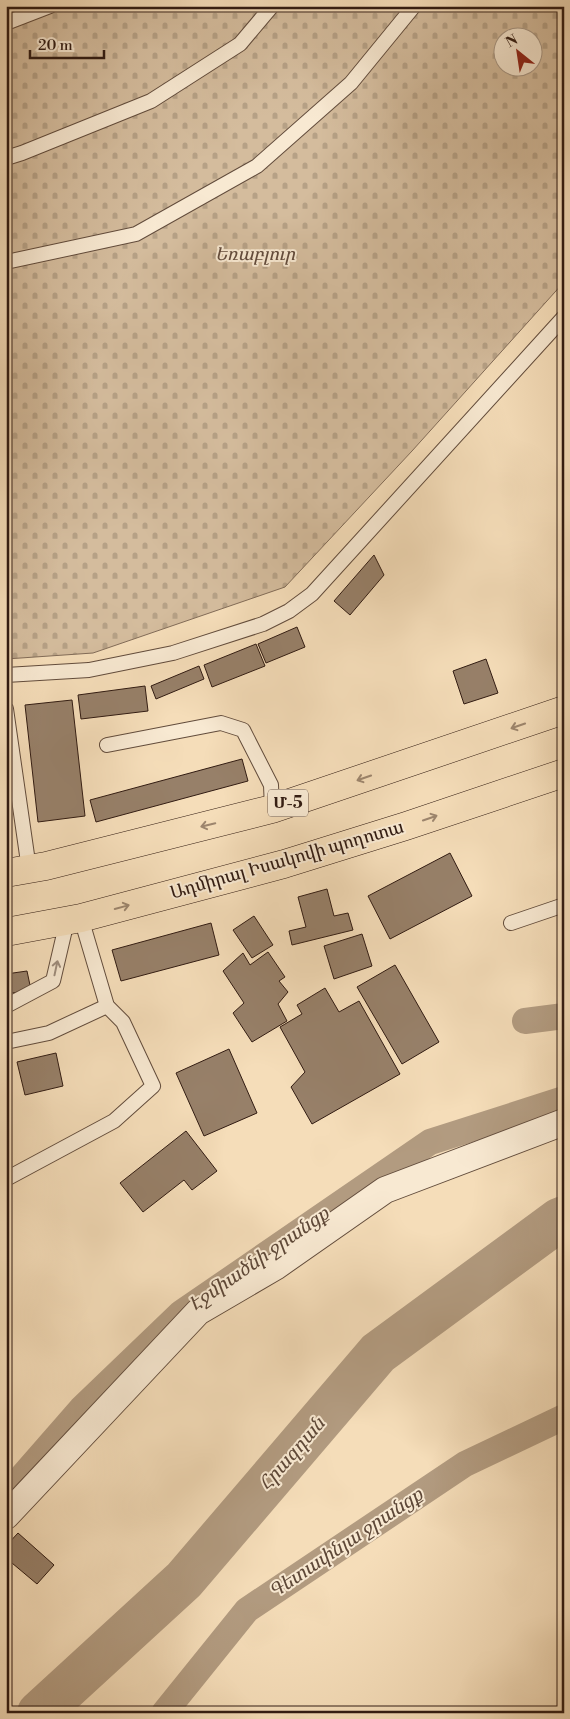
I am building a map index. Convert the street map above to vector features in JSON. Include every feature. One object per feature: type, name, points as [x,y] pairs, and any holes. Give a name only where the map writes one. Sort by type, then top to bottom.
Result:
[{"type":"highway","name":"Մ-5","points":[[18,871],[272,809],[564,710]]},
{"type":"highway","name":"Ադմիրալ Իսակովի պողոտա","points":[[6,932],[74,919],[284,864],[406,826],[564,773]]},
{"type":"street","points":[[6,1516],[198,1312],[274,1267],[385,1190],[564,1122]]},
{"type":"lane","points":[[6,23],[50,6]]},
{"type":"lane","points":[[6,158],[151,101],[240,44],[272,6]]},
{"type":"lane","points":[[6,262],[136,234],[258,166],[351,83],[414,6]]},
{"type":"lane","points":[[6,675],[89,670],[173,653],[263,624],[288,611],[312,594],[564,317]]},
{"type":"lane","points":[[6,709],[18,871]]},
{"type":"lane","points":[[107,746],[221,723],[243,730],[271,785],[272,809]]},
{"type":"lane","points":[[510,923],[564,905]]},
{"type":"lane","points":[[6,1006],[53,981],[74,919]]},
{"type":"lane","points":[[6,1179],[114,1121],[153,1086],[123,1022],[107,1006],[74,919]]},
{"type":"lane","points":[[6,1042],[49,1033],[107,1006]]},
{"type":"green space","name":"Եռաբլուր","points":[[6,6],[564,6],[564,282],[412,451],[285,587],[93,653],[6,659]]},
{"type":"building","points":[[374,555],[384,575],[350,615],[334,601]]},
{"type":"building","points":[[297,627],[305,647],[266,663],[258,644]]},
{"type":"building","points":[[256,644],[265,666],[212,687],[204,665]]},
{"type":"building","points":[[486,659],[498,693],[464,704],[453,671]]},
{"type":"building","points":[[199,666],[204,679],[156,699],[151,686]]},
{"type":"building","points":[[145,686],[148,711],[81,719],[78,695]]},
{"type":"building","points":[[72,700],[85,816],[38,822],[25,705]]},
{"type":"building","points":[[242,759],[248,781],[96,822],[90,800]]},
{"type":"building","points":[[450,853],[472,896],[390,939],[368,896]]},
{"type":"building","points":[[327,889],[334,916],[348,913],[353,930],[292,945],[289,931],[306,927],[298,897]]},
{"type":"building","points":[[254,916],[273,945],[252,958],[233,930]]},
{"type":"building","points":[[211,923],[219,955],[121,981],[112,950]]},
{"type":"building","points":[[362,934],[372,966],[334,979],[324,946]]},
{"type":"building","points":[[268,952],[285,977],[279,981],[288,992],[278,1004],[287,1021],[252,1042],[233,1013],[244,1003],[223,971],[243,953],[250,965]]},
{"type":"building","points":[[395,965],[439,1042],[402,1064],[357,987]]},
{"type":"building","points":[[27,971],[31,990],[6,994],[6,974]]},
{"type":"building","points":[[325,988],[339,1012],[359,1001],[400,1074],[312,1124],[291,1087],[305,1072],[280,1027],[302,1014],[297,1005]]},
{"type":"building","points":[[229,1049],[257,1113],[204,1136],[176,1073]]},
{"type":"building","points":[[56,1053],[63,1086],[25,1095],[17,1062]]},
{"type":"building","points":[[186,1131],[217,1171],[192,1190],[184,1180],[143,1212],[120,1183]]},
{"type":"building","points":[[18,1533],[54,1565],[37,1584],[6,1558],[6,1546]]},
{"type":"waterway","points":[[525,1021],[564,1016]]},
{"type":"waterway","name":"Էջմիածնի ջրանցք","points":[[6,1495],[81,1409],[181,1313],[430,1142],[564,1099]]},
{"type":"waterway","name":"Հրազդան","points":[[39,1713],[184,1580],[378,1353],[564,1218]]},
{"type":"waterway","name":"Գետափնյա ջրանցք","points":[[164,1713],[247,1610],[465,1464],[564,1417]]}]
